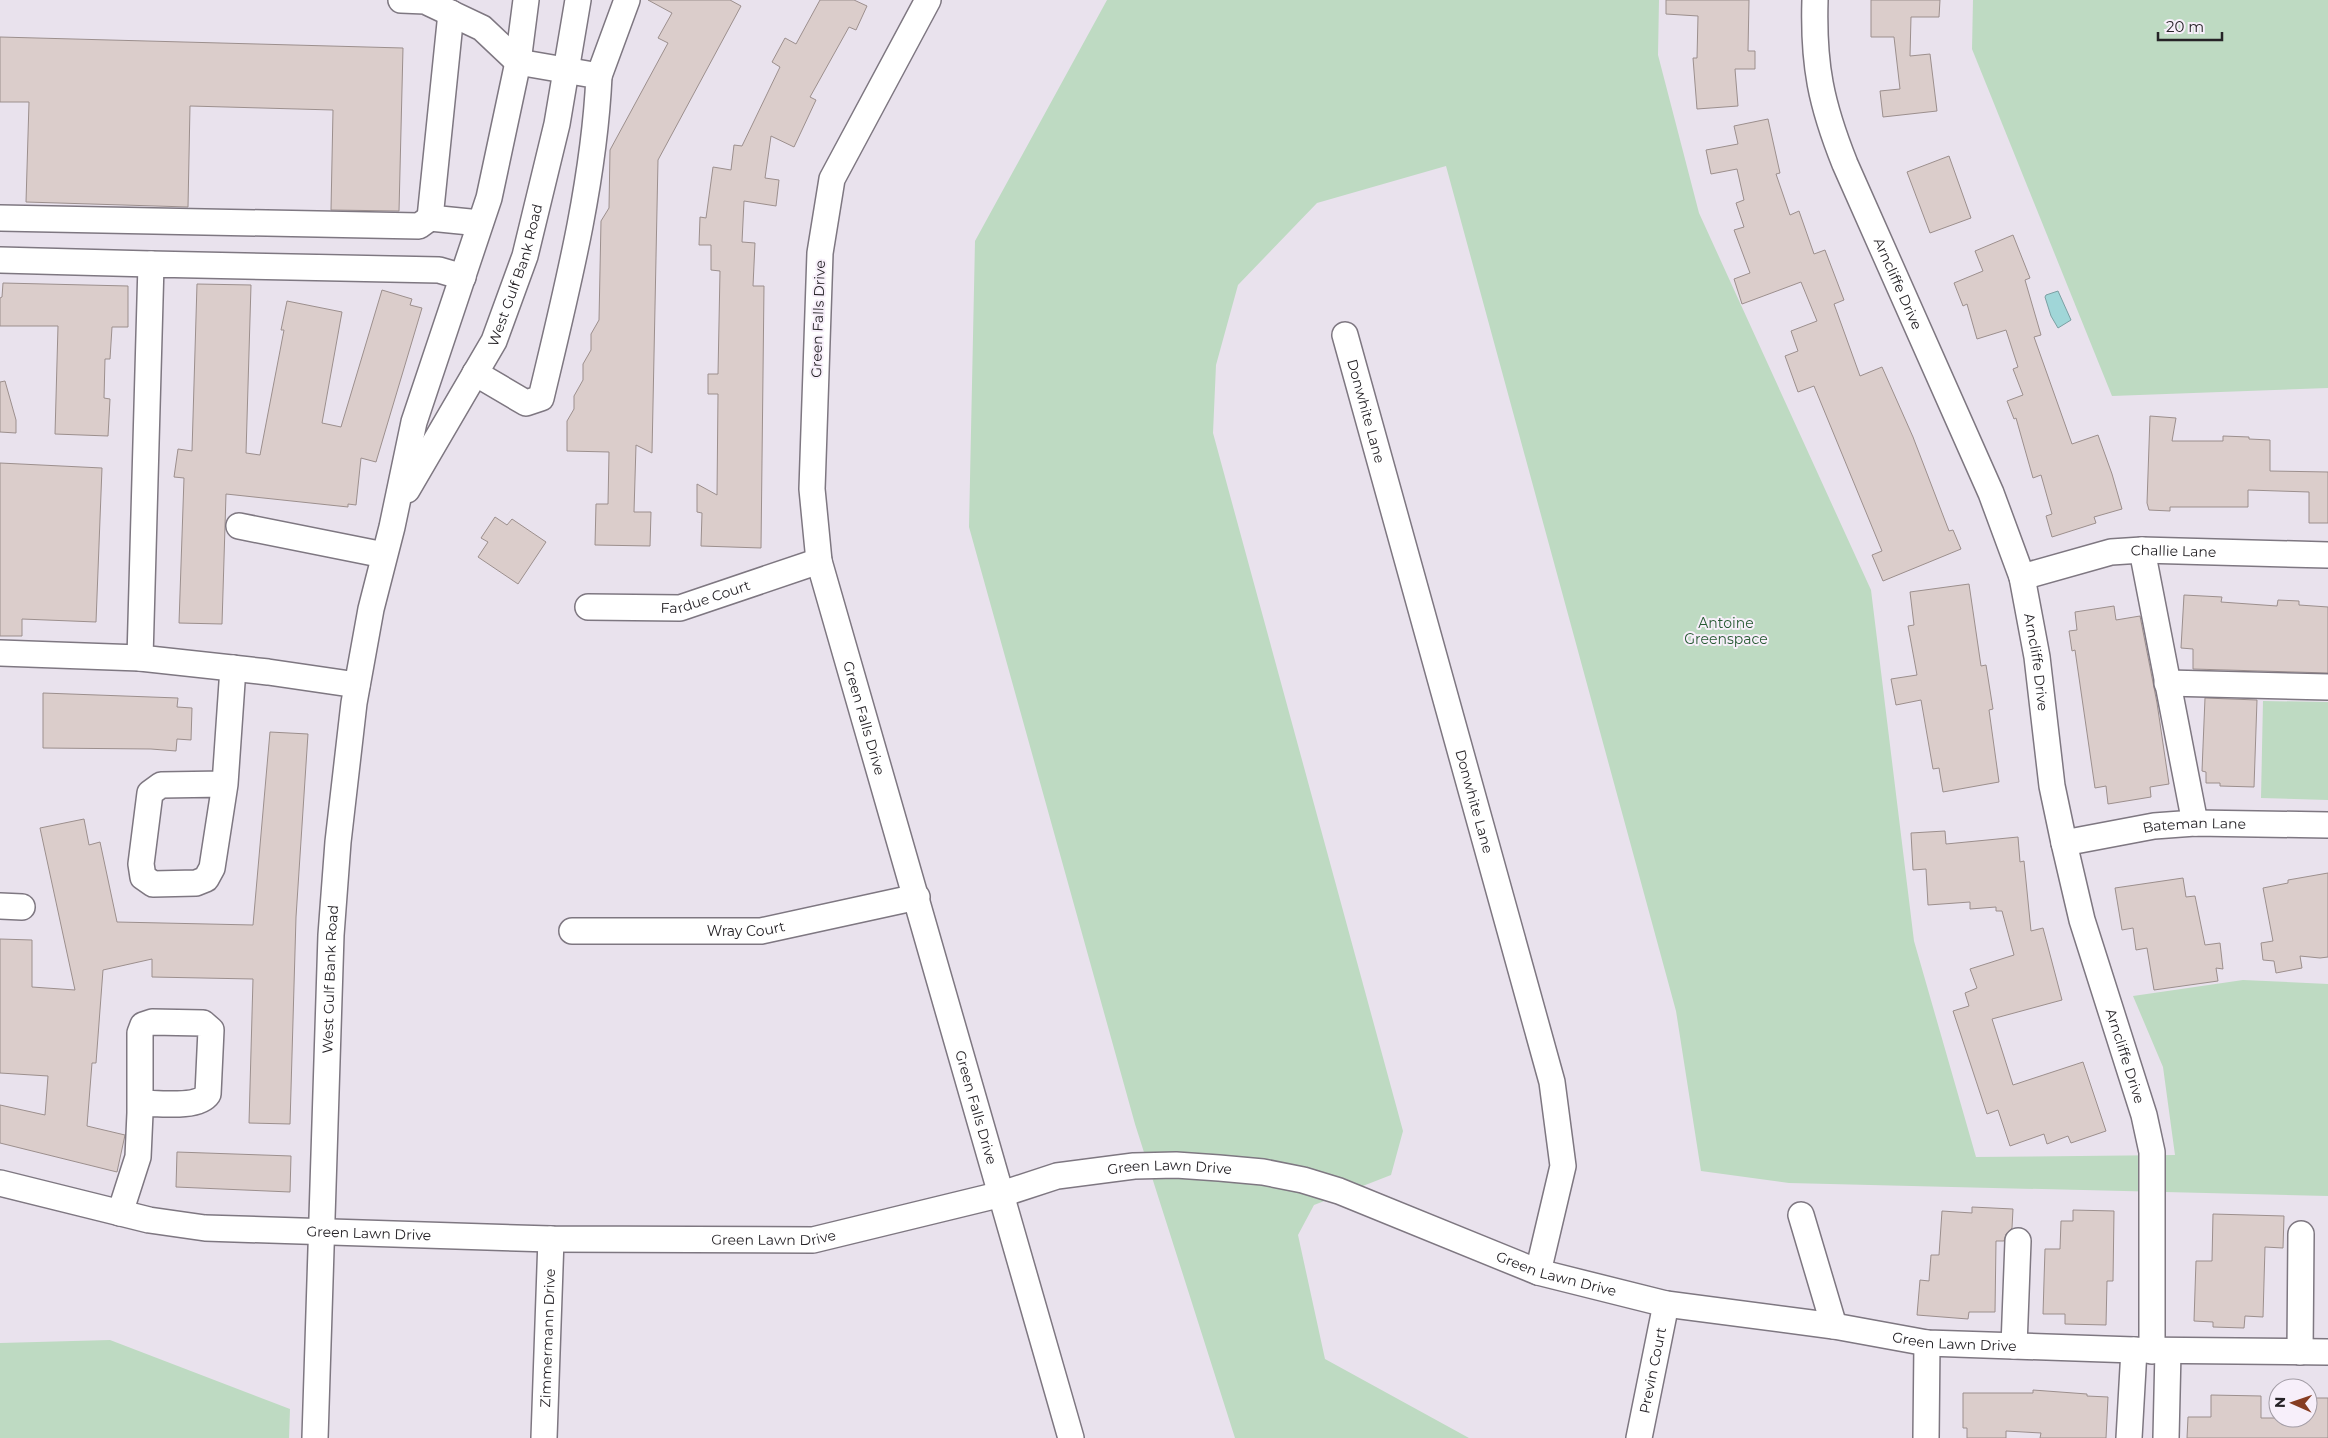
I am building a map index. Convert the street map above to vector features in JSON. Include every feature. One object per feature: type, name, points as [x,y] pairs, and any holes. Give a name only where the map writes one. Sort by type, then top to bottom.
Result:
[{"type":"street","points":[[401,0],[425,1],[482,28],[518,62],[600,76]]},
{"type":"street","name":"West Gulf Bank Road","points":[[315,1438],[331,935],[338,842],[357,685],[371,609],[392,527],[414,422],[489,198],[518,62],[526,0]]},
{"type":"street","name":"West Gulf Bank Road","points":[[392,527],[409,486],[494,342],[525,256],[557,124],[578,0]]},
{"type":"street","points":[[475,373],[526,403],[541,398],[572,261],[597,115],[600,76],[626,0]]},
{"type":"street","name":"Green Falls Drive","points":[[928,0],[832,179],[820,263],[812,489],[819,561],[1071,1438]]},
{"type":"street","name":"Arncliffe Drive","points":[[1815,0],[1816,55],[1820,89],[1828,123],[1991,492],[2022,577],[2037,657],[2052,786],[2064,843],[2082,920],[2144,1115],[2152,1152],[2151,1351]]},
{"type":"street","points":[[430,218],[451,13]]},
{"type":"street","points":[[0,218],[419,226],[430,218],[480,223]]},
{"type":"street","points":[[0,260],[439,270],[463,277]]},
{"type":"street","points":[[140,658],[151,264]]},
{"type":"street","name":"Donwhite Lane","points":[[1345,335],[1552,1082],[1563,1166],[1538,1272]]},
{"type":"street","points":[[240,526],[384,555]]},
{"type":"street","points":[[2142,550],[2195,823]]},
{"type":"street","name":"Challie Lane","points":[[2022,577],[2111,552],[2142,550],[2328,555]]},
{"type":"street","name":"Fardue Court","points":[[588,607],[680,608],[819,561]]},
{"type":"street","points":[[0,653],[140,658],[233,668],[357,685]]},
{"type":"street","points":[[225,784],[161,785],[150,793],[141,864],[143,877],[152,884],[196,883],[206,879],[212,868],[225,784],[233,668]]},
{"type":"street","points":[[2168,683],[2328,687]]},
{"type":"street","name":"Bateman Lane","points":[[2064,843],[2154,826],[2195,823],[2328,825]]},
{"type":"street","name":"Wray Court","points":[[572,931],[760,931],[917,897]]},
{"type":"street","points":[[120,1213],[138,1157],[140,1103]]},
{"type":"street","name":"Green Lawn Drive","points":[[0,1183],[149,1220],[205,1228],[551,1239],[813,1240],[1002,1194],[1057,1176],[1134,1166],[1176,1165],[1264,1172],[1303,1180],[1339,1191],[1538,1272],[1666,1304],[1834,1326],[1927,1343],[2151,1351],[2328,1352]]},
{"type":"street","points":[[1801,1215],[1834,1326]]},
{"type":"street","points":[[2300,1352],[2301,1234]]},
{"type":"street","name":"Zimmermann Drive","points":[[544,1438],[551,1239]]},
{"type":"street","points":[[2014,1346],[2018,1241]]},
{"type":"street","name":"Previn Court","points":[[1639,1438],[1666,1304]]},
{"type":"street","points":[[1926,1438],[1927,1343]]},
{"type":"street","points":[[2129,1438],[2151,1351]]},
{"type":"street","points":[[2151,1351],[2166,1438]]},
{"type":"green space","name":"Antoine Greenspace","points":[[1107,0],[1659,0],[1658,55],[1699,213],[1871,590],[1914,941],[1976,1157],[2175,1155],[2163,1067],[2133,996],[2243,980],[2328,984],[2328,1196],[1789,1183],[1701,1171],[1676,1011],[1446,166],[1317,203],[1238,285],[1216,365],[1213,433],[1403,1131],[1391,1175],[1314,1205],[1298,1235],[1325,1359],[1469,1438],[1235,1438],[1135,1124],[969,527],[975,241]]},
{"type":"green space","points":[[1973,0],[2328,0],[2328,388],[2112,396],[1972,49]]},
{"type":"green space","points":[[2263,701],[2328,702],[2328,800],[2261,798]]},
{"type":"green space","points":[[110,1340],[290,1409],[289,1438],[0,1438],[0,1343]]},
{"type":"water","points":[[2058,291],[2071,320],[2058,328],[2051,316],[2045,297]]},
{"type":"building","points":[[648,0],[730,0],[741,6],[658,160],[652,453],[636,445],[634,512],[651,512],[650,546],[595,545],[596,504],[608,504],[609,452],[567,451],[567,421],[574,409],[574,396],[583,380],[583,364],[591,350],[591,334],[599,320],[601,221],[609,208],[610,150],[668,43],[658,38],[672,13]]},
{"type":"building","points":[[820,0],[854,0],[867,6],[856,30],[849,27],[810,97],[816,100],[794,147],[771,136],[765,178],[779,180],[776,206],[744,201],[742,242],[755,243],[753,286],[764,286],[761,548],[701,546],[702,513],[697,512],[697,484],[717,495],[718,394],[708,394],[708,374],[718,374],[720,271],[711,270],[711,245],[699,245],[700,217],[706,218],[713,167],[731,170],[734,145],[742,146],[780,67],[772,62],[785,38],[796,44]]},
{"type":"building","points":[[1666,0],[1749,0],[1748,51],[1755,51],[1755,69],[1735,69],[1738,106],[1697,109],[1693,58],[1697,58],[1698,16],[1666,14]]},
{"type":"building","points":[[1871,0],[1940,0],[1939,17],[1911,17],[1910,56],[1930,54],[1937,111],[1883,117],[1880,91],[1900,89],[1894,37],[1871,37]]},
{"type":"building","points":[[0,37],[403,48],[399,211],[331,210],[333,110],[190,106],[188,207],[26,202],[29,102],[0,102]]},
{"type":"building","points":[[1768,119],[1780,173],[1776,174],[1790,215],[1799,211],[1814,254],[1825,250],[1844,300],[1834,304],[1860,376],[1882,367],[1913,437],[1949,531],[1953,530],[1961,549],[1883,581],[1872,555],[1882,551],[1814,386],[1798,392],[1785,356],[1798,351],[1791,331],[1817,321],[1801,282],[1742,304],[1734,279],[1750,273],[1734,230],[1744,227],[1736,203],[1744,200],[1737,169],[1711,174],[1706,150],[1738,144],[1734,126]]},
{"type":"building","points":[[1949,156],[1971,218],[1930,233],[1907,172]]},
{"type":"building","points":[[2013,235],[2030,278],[2025,280],[2041,335],[2034,337],[2072,444],[2098,435],[2122,509],[2094,517],[2096,523],[2052,537],[2046,516],[2052,514],[2041,475],[2033,478],[2016,418],[2014,419],[2007,401],[2023,395],[2013,369],[2018,367],[2006,330],[1977,339],[1967,304],[1963,306],[1954,283],[1983,271],[1975,251]]},
{"type":"building","points":[[3,283],[128,286],[128,327],[112,327],[110,359],[105,359],[104,398],[110,399],[108,436],[55,434],[58,326],[0,326],[0,298],[2,297]]},
{"type":"building","points":[[197,284],[251,285],[246,453],[260,455],[284,330],[281,330],[287,301],[342,312],[322,423],[341,427],[382,290],[412,299],[410,305],[422,308],[376,462],[361,458],[356,505],[348,504],[348,507],[226,494],[222,624],[179,623],[184,478],[174,477],[178,449],[192,451]]},
{"type":"building","points":[[5,381],[16,420],[16,433],[0,432],[0,382]]},
{"type":"building","points":[[2150,416],[2176,418],[2172,441],[2223,441],[2223,436],[2270,440],[2270,471],[2328,472],[2328,523],[2309,523],[2309,492],[2248,490],[2248,507],[2170,507],[2170,511],[2149,510],[2147,503]]},
{"type":"building","points":[[0,463],[102,468],[96,622],[22,619],[22,636],[0,636]]},
{"type":"building","points":[[495,517],[507,525],[512,519],[546,542],[518,584],[478,557],[488,542],[481,538]]},
{"type":"building","points":[[1969,584],[1981,666],[1986,665],[1993,709],[1989,710],[1999,782],[1943,792],[1939,768],[1933,769],[1921,700],[1896,705],[1891,679],[1917,675],[1908,626],[1914,625],[1910,592]]},
{"type":"building","points":[[2184,595],[2222,597],[2221,602],[2277,606],[2278,600],[2299,601],[2299,605],[2328,607],[2328,673],[2193,669],[2193,649],[2181,648]]},
{"type":"building","points":[[2114,606],[2116,620],[2140,616],[2157,703],[2169,784],[2150,787],[2151,797],[2108,804],[2106,786],[2095,788],[2075,650],[2072,651],[2069,631],[2077,630],[2075,612]]},
{"type":"building","points":[[43,693],[178,698],[177,707],[192,708],[191,740],[177,739],[176,751],[43,748]]},
{"type":"building","points":[[2205,698],[2257,700],[2254,787],[2220,786],[2220,783],[2206,783],[2206,772],[2202,771]]},
{"type":"building","points":[[270,732],[308,734],[296,917],[290,1124],[249,1123],[253,979],[152,977],[152,959],[103,970],[96,1063],[92,1063],[87,1126],[125,1135],[117,1172],[0,1143],[0,1105],[45,1115],[48,1076],[0,1073],[0,939],[32,940],[32,987],[75,990],[40,828],[84,819],[89,845],[100,842],[117,922],[253,925]]},
{"type":"building","points":[[1945,831],[1946,844],[2018,837],[2020,862],[2024,861],[2031,931],[2043,928],[2062,1000],[1992,1019],[2013,1085],[2083,1062],[2106,1131],[2071,1143],[2068,1136],[2047,1144],[2044,1134],[2010,1146],[1998,1110],[1987,1114],[1953,1011],[1969,1006],[1965,993],[1977,988],[1970,969],[2014,955],[2002,911],[1996,911],[1996,907],[1970,909],[1970,902],[1928,905],[1926,869],[1913,870],[1911,833]]},
{"type":"building","points":[[2328,873],[2328,957],[2300,956],[2302,968],[2276,973],[2274,961],[2263,960],[2261,943],[2273,941],[2263,888],[2288,883],[2288,880]]},
{"type":"building","points":[[2183,878],[2186,897],[2195,896],[2205,945],[2220,943],[2223,969],[2216,968],[2218,981],[2154,990],[2147,948],[2136,950],[2133,928],[2122,930],[2115,888]]},
{"type":"building","points":[[177,1152],[291,1156],[290,1192],[176,1187]]},
{"type":"building","points":[[1972,1207],[2013,1209],[2012,1228],[2006,1234],[2004,1241],[1996,1241],[1995,1312],[1969,1312],[1968,1319],[1917,1315],[1920,1280],[1929,1281],[1931,1255],[1939,1255],[1942,1211],[1972,1213]]},
{"type":"building","points":[[2073,1210],[2114,1211],[2113,1281],[2107,1281],[2106,1325],[2065,1324],[2065,1314],[2043,1314],[2045,1249],[2060,1249],[2061,1221],[2073,1221]]},
{"type":"building","points":[[2213,1214],[2284,1216],[2283,1248],[2265,1247],[2263,1317],[2245,1316],[2244,1328],[2213,1327],[2213,1322],[2194,1321],[2196,1261],[2212,1261]]},
{"type":"building","points":[[2033,1390],[2108,1397],[2106,1438],[2040,1438],[2041,1433],[2006,1431],[2006,1438],[1967,1438],[1967,1428],[1963,1428],[1963,1393],[2033,1393]]},
{"type":"building","points":[[2211,1395],[2261,1396],[2261,1418],[2268,1418],[2268,1428],[2318,1428],[2318,1398],[2328,1398],[2328,1438],[2187,1438],[2188,1417],[2211,1417]]}]
